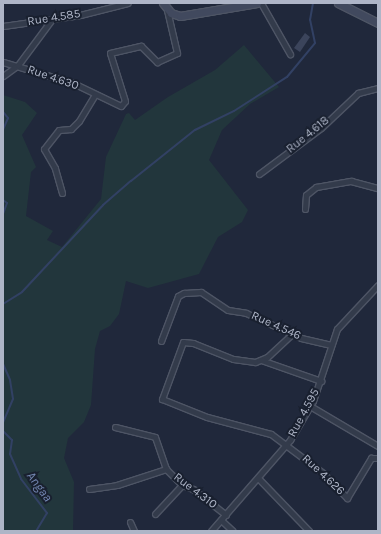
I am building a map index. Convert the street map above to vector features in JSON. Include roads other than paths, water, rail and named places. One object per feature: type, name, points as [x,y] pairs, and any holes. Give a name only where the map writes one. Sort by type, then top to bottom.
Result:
[{"type":"main road","points":[[165,6],[180,16],[257,3]]},
{"type":"main road","points":[[338,3],[378,23]]},
{"type":"street","name":"Rue 4.585","points":[[3,26],[52,19],[128,3]]},
{"type":"street","points":[[261,3],[290,54]]},
{"type":"street","name":"Rue 4.630","points":[[3,62],[18,65],[73,83],[118,106],[123,104],[110,53],[141,46],[157,62],[177,53],[165,6]]},
{"type":"street","points":[[3,76],[18,65],[52,19]]},
{"type":"street","name":"Rue 4.618","points":[[259,174],[321,128],[358,93],[378,88]]},
{"type":"street","points":[[62,192],[55,168],[44,149],[59,130],[71,129],[79,121],[95,94]]},
{"type":"street","points":[[305,209],[306,195],[316,187],[351,181],[378,188]]},
{"type":"street","name":"Rue 4.595","points":[[211,531],[288,444],[310,406],[320,381],[331,345],[344,320],[378,285]]},
{"type":"street","name":"Rue 4.546","points":[[161,341],[180,294],[201,292],[228,310],[246,313],[292,334],[331,345]]},
{"type":"street","points":[[261,360],[292,334]]},
{"type":"street","name":"Rue 4.626","points":[[261,360],[233,359],[193,343],[183,342],[162,399],[166,403],[207,417],[262,429],[288,444],[347,498],[371,458],[378,458]]},
{"type":"street","points":[[261,360],[320,381]]},
{"type":"street","points":[[310,406],[378,446]]},
{"type":"street","name":"Rue 4.310","points":[[115,427],[155,437],[166,469],[182,485],[193,489],[226,515]]},
{"type":"street","points":[[89,489],[117,485],[166,469]]},
{"type":"street","points":[[258,478],[309,531]]},
{"type":"street","points":[[155,514],[182,485]]},
{"type":"street","points":[[221,520],[233,531]]},
{"type":"street","points":[[130,522],[134,531]]},
{"type":"waterway","points":[[3,304],[22,292],[103,205],[131,181],[195,130],[234,111],[287,77],[315,43],[310,20],[313,3]]},
{"type":"waterway","name":"Angaa","points":[[3,112],[8,118],[3,130]]},
{"type":"waterway","name":"Angaa","points":[[3,200],[7,203],[3,214]]},
{"type":"waterway","name":"Angaa","points":[[3,364],[10,380],[13,399],[3,423]]},
{"type":"waterway","name":"Angaa","points":[[3,431],[12,440],[10,454],[21,479],[47,513],[36,531]]}]
